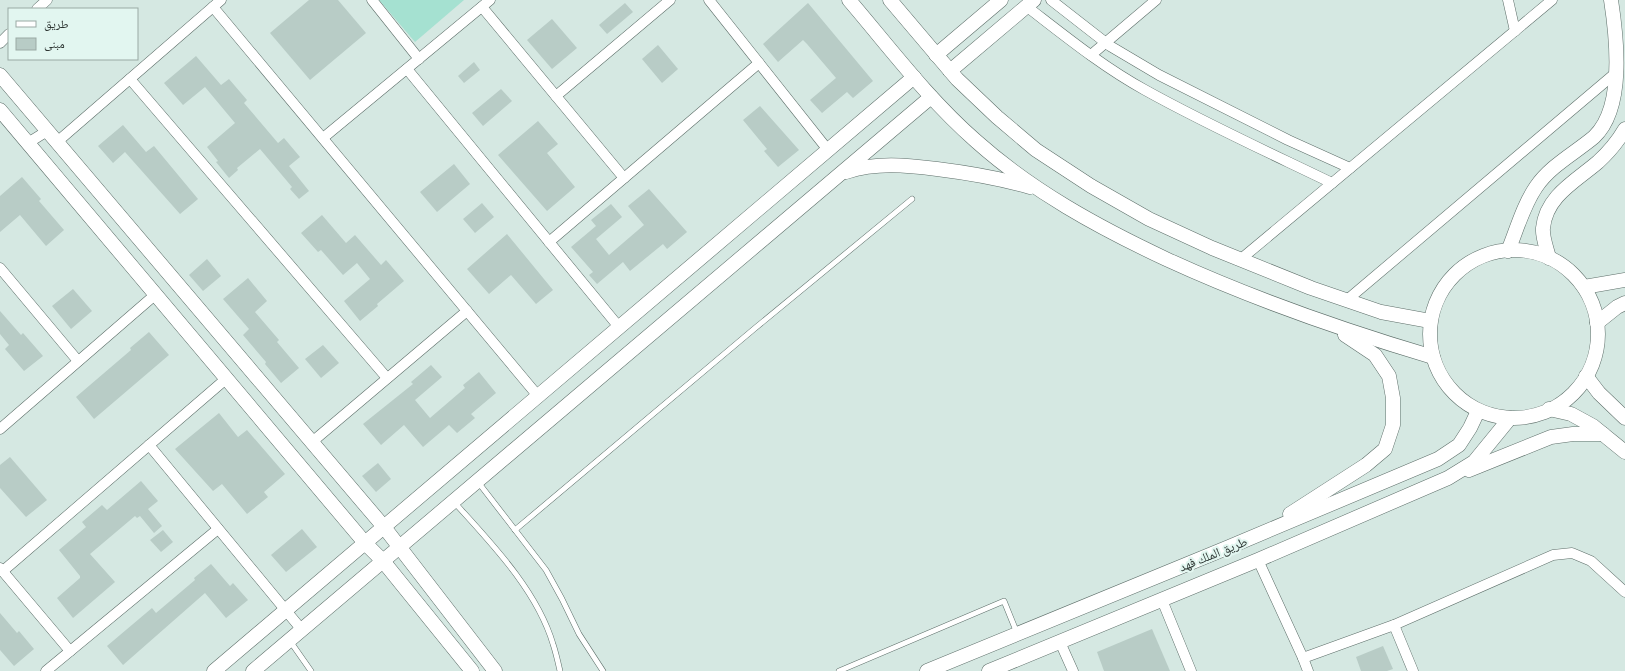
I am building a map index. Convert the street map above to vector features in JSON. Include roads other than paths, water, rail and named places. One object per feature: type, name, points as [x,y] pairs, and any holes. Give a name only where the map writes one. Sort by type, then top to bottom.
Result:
[{"type":"street","points":[[38,8],[47,0]]},
{"type":"street","points":[[372,0],[419,59]]},
{"type":"street","points":[[322,138],[490,0]]},
{"type":"street","points":[[556,96],[670,0]]},
{"type":"street","points":[[709,0],[828,150]]},
{"type":"street","points":[[849,0],[931,97],[976,141],[1020,176],[1074,212],[1138,246],[1199,274],[1294,312],[1433,358]]},
{"type":"street","points":[[890,0],[950,71],[997,117],[1036,150],[1085,182],[1149,219],[1311,288],[1381,312],[1430,321]]},
{"type":"street","points":[[936,55],[1002,0]]},
{"type":"street","points":[[1051,0],[1106,43],[1159,75],[1288,140],[1350,168]]},
{"type":"street","points":[[1091,55],[1156,0]]},
{"type":"street","points":[[1508,0],[1515,31]]},
{"type":"street","points":[[1241,259],[1552,0]]},
{"type":"street","points":[[1508,251],[1525,205],[1536,186],[1556,167],[1595,136],[1607,118],[1614,98],[1618,71],[1615,26],[1611,0]]},
{"type":"street","points":[[57,142],[217,3],[322,138],[538,396]]},
{"type":"street","points":[[950,71],[1030,3],[1091,55],[1144,90],[1214,126],[1332,183]]},
{"type":"street","points":[[482,7],[624,178]]},
{"type":"street","points":[[0,43],[8,35]]},
{"type":"street","points":[[549,242],[759,63]]},
{"type":"street","points":[[407,69],[619,327]]},
{"type":"street","points":[[1347,300],[1618,71]]},
{"type":"street","points":[[0,75],[384,527],[495,671]]},
{"type":"street","points":[[214,671],[914,77]]},
{"type":"street","points":[[130,78],[387,378]]},
{"type":"street","points":[[253,671],[931,97]]},
{"type":"street","points":[[0,110],[365,543],[383,561],[472,671]]},
{"type":"street","points":[[1549,258],[1543,230],[1546,212],[1558,195],[1574,180],[1599,162],[1617,142],[1625,128]]},
{"type":"street","points":[[28,143],[47,131]]},
{"type":"street","points":[[842,173],[861,167],[883,164],[914,166],[998,178],[1042,191]]},
{"type":"street","points":[[1518,250],[1543,255],[1549,258],[1564,266],[1584,287],[1594,306],[1598,333],[1594,361],[1580,386],[1560,405],[1534,416],[1510,418],[1478,411],[1455,395],[1438,372],[1430,345],[1430,321],[1437,297],[1451,277],[1470,261],[1494,252],[1518,250]]},
{"type":"street","points":[[0,268],[78,361]]},
{"type":"street","points":[[1584,287],[1625,280]]},
{"type":"street","points":[[0,429],[156,294]]},
{"type":"street","points":[[1597,323],[1617,307],[1625,303]]},
{"type":"street","points":[[312,442],[467,310]]},
{"type":"street","points":[[1256,536],[1366,465],[1385,448],[1393,425],[1393,398],[1389,376],[1375,355],[1326,323]]},
{"type":"street","points":[[1586,376],[1599,393],[1625,418]]},
{"type":"street","points":[[70,651],[2,569],[227,378]]},
{"type":"street","points":[[1549,409],[1571,414],[1593,426],[1625,452]]},
{"type":"street","name":"طريق الملك فهد","points":[[927,671],[1256,536],[1438,459],[1459,445],[1470,428],[1478,411]]},
{"type":"street","name":"طريق الملك فهد","points":[[989,671],[1258,560],[1448,478],[1474,462],[1510,418]]},
{"type":"street","points":[[1448,478],[1551,437],[1573,434],[1603,434]]},
{"type":"street","points":[[149,445],[302,630]]},
{"type":"street","points":[[46,671],[218,529]]},
{"type":"street","points":[[1304,658],[1394,625],[1553,555],[1572,553],[1591,561],[1625,592]]},
{"type":"street","points":[[1258,560],[1304,658],[1308,671]]},
{"type":"street","points":[[1162,600],[1191,671]]},
{"type":"street","points":[[1394,625],[1413,671]]},
{"type":"street","points":[[1060,642],[1073,671]]},
{"type":"lane","points":[[516,530],[754,329],[912,199]]},
{"type":"lane","points":[[478,481],[546,570],[579,634],[603,671]]},
{"type":"lane","points":[[454,501],[490,542],[524,586],[541,616],[553,643],[560,671]]},
{"type":"lane","points":[[839,671],[1004,601],[1018,634]]},
{"type":"lane","points":[[289,640],[311,671]]}]
